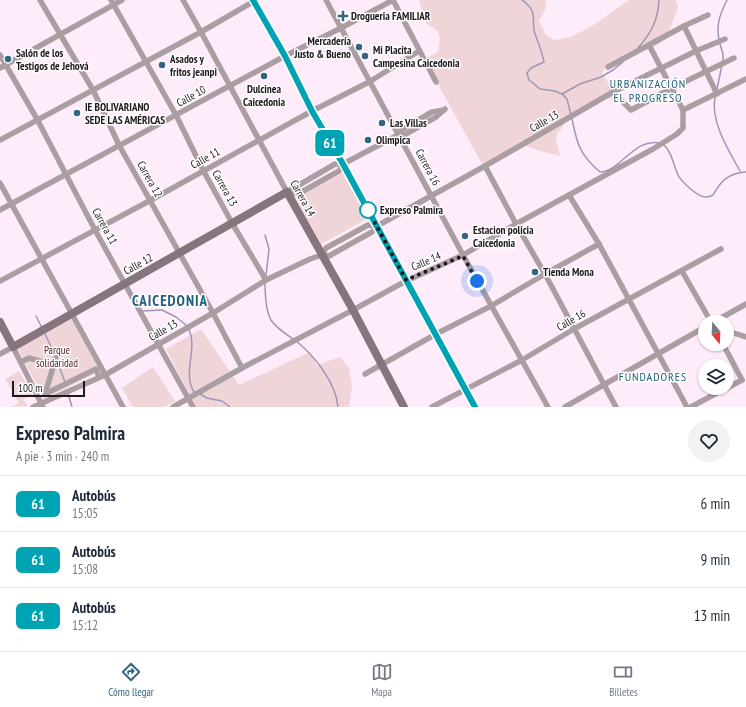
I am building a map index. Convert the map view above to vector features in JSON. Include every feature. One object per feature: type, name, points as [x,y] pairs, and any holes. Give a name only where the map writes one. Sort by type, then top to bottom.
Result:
[{"type":"main road","name":"Calle 12","points":[[13,347],[287,192]]},
{"type":"main road","name":"Carrera 14","points":[[287,192],[353,310],[404,407]]},
{"type":"main road","points":[[0,322],[13,347]]},
{"type":"street","name":"Carrera 12","points":[[40,0],[93,90],[119,145],[151,200],[242,368]]},
{"type":"street","points":[[3,66],[60,35],[112,2],[122,0]]},
{"type":"street","name":"Carrera 14","points":[[183,0],[287,192]]},
{"type":"street","points":[[0,140],[201,32],[254,0],[285,56],[312,111],[343,164],[475,407]]},
{"type":"street","name":"Carrera 16","points":[[326,0],[463,256],[548,407]]},
{"type":"street","points":[[393,0],[436,82]]},
{"type":"street","name":"Calle 10","points":[[0,210],[285,56],[393,0]]},
{"type":"street","name":"Carrera 13","points":[[112,2],[176,116],[232,223],[266,280]]},
{"type":"street","points":[[608,67],[684,26],[708,15]]},
{"type":"street","points":[[684,26],[717,94]]},
{"type":"street","name":"Calle 13","points":[[33,407],[42,405],[105,374],[213,313],[266,280],[310,259],[322,255],[329,256],[372,232],[377,226],[613,92],[725,38]]},
{"type":"street","points":[[649,45],[683,110],[746,79]]},
{"type":"street","name":"Calle 11","points":[[0,280],[151,200],[312,111],[369,82],[419,50]]},
{"type":"street","name":"Carrera 11","points":[[0,55],[3,66],[37,119],[95,230],[193,407]]},
{"type":"street","points":[[613,92],[631,110],[734,58]]},
{"type":"street","name":"Calle 12","points":[[287,192],[335,164],[343,164],[398,135],[404,135],[436,117],[445,109],[432,112],[401,130],[398,135]]},
{"type":"street","name":"Calle 14","points":[[173,407],[242,368],[353,310],[406,280],[463,256],[516,224],[653,149],[677,134],[683,128],[683,110]]},
{"type":"street","name":"Calle 12","points":[[287,192],[298,194],[339,171],[343,164]]},
{"type":"street","points":[[485,166],[616,407]]},
{"type":"street","points":[[0,183],[123,407]]},
{"type":"street","points":[[569,195],[599,244],[687,407]]},
{"type":"street","points":[[365,374],[436,334],[491,306],[599,244]]},
{"type":"street","name":"Calle 16","points":[[432,407],[522,360],[574,329],[721,249]]},
{"type":"street","points":[[682,270],[707,315]]},
{"type":"street","points":[[726,315],[746,304]]},
{"type":"street","points":[[565,407],[698,332]]},
{"type":"street","points":[[734,333],[746,336]]},
{"type":"street","points":[[13,347],[42,405]]},
{"type":"street","name":"Calle 12","points":[[0,354],[13,347]]},
{"type":"street","points":[[727,351],[744,380],[734,385]]},
{"type":"street","points":[[57,354],[45,394],[96,369],[99,377]]},
{"type":"street","points":[[21,362],[29,358],[54,365]]},
{"type":"street","points":[[691,407],[714,395]]},
{"type":"green space","points":[[419,0],[546,0],[546,8],[539,21],[546,35],[554,40],[571,37],[592,26],[629,0],[676,0],[678,8],[666,39],[651,49],[626,56],[607,65],[602,73],[619,100],[605,98],[567,120],[558,133],[556,139],[560,156],[526,146],[482,164],[424,59],[438,52],[440,40],[438,31],[426,23]]},
{"type":"green space","points":[[344,172],[369,218],[321,244],[296,198]]},
{"type":"green space","name":"Parque solidaridad","points":[[70,315],[100,371],[44,399],[15,343]]},
{"type":"green space","points":[[201,329],[239,385],[310,352],[317,365],[340,357],[349,368],[352,386],[349,407],[196,407],[166,349]]},
{"type":"green space","points":[[153,367],[175,401],[164,407],[133,407],[122,388]]},
{"type":"green space","points":[[19,371],[33,394],[21,401],[24,400],[28,406],[11,407],[19,403],[5,379]]},
{"type":"waterway","points":[[522,0],[528,5],[533,13],[535,34],[544,62],[531,68],[527,73],[529,80],[540,89],[555,91],[562,94],[567,99],[571,115]]},
{"type":"waterway","points":[[638,48],[647,37],[653,26],[659,0]]},
{"type":"waterway","points":[[719,40],[719,19],[727,0]]},
{"type":"waterway","points":[[720,44],[723,54],[723,62]]},
{"type":"waterway","points":[[562,94],[580,84],[601,77],[623,62]]},
{"type":"waterway","points":[[717,89],[722,65]]},
{"type":"waterway","points":[[715,97],[715,116],[718,126],[740,171]]},
{"type":"waterway","points":[[572,119],[580,148],[588,160],[600,172],[615,166],[642,145],[659,143]]},
{"type":"waterway","points":[[663,144],[670,154],[680,178],[691,189],[703,197],[713,195],[722,182],[730,176],[746,172]]},
{"type":"waterway","points":[[265,235],[269,249],[266,276]]},
{"type":"waterway","points":[[265,282],[269,316],[278,328],[293,339]]},
{"type":"waterway","points":[[142,311],[162,310],[176,317],[187,326]]},
{"type":"waterway","points":[[36,316],[42,328]]},
{"type":"waterway","points":[[189,330],[192,345],[189,377],[194,392]]},
{"type":"waterway","points":[[45,334],[55,355]]},
{"type":"waterway","points":[[296,341],[317,362],[329,380],[338,407]]},
{"type":"waterway","points":[[57,361],[65,382]]},
{"type":"waterway","points":[[68,393],[72,407]]},
{"type":"waterway","points":[[200,394],[207,398],[222,401],[230,407]]},
{"type":"bus line","name":"61","points":[[253,0],[285,56],[312,111],[343,164],[475,407]]},
{"type":"place","name":"Drogueria FAMILIAR","points":[[343,16]]},
{"type":"place","name":"Mercadería Justo & Bueno","points":[[359,47]]},
{"type":"place","name":"Mi Placita Campesina Caicedonia","points":[[365,56]]},
{"type":"place","name":"Salón de los Testigos de Jehová","points":[[8,59]]},
{"type":"place","name":"Asados y fritos jeanpi","points":[[162,65]]},
{"type":"place","name":"Dulcinea Caicedonia","points":[[264,76]]},
{"type":"place","name":"IE BOLIVARIANO SEDE LAS AMÉRICAS","points":[[77,113]]},
{"type":"place","name":"Las Villas","points":[[382,123]]},
{"type":"place","name":"Olimpica","points":[[368,140]]},
{"type":"place","name":"Expreso Palmira","points":[[368,210]]},
{"type":"place","name":"Estacion policia Caicedonia","points":[[465,236]]},
{"type":"place","name":"Tienda Mona","points":[[535,272]]},
{"type":"district","name":"URBANIZACIÓN EL PROGRESO","points":[[648,90]]},
{"type":"district","name":"CAICEDONIA","points":[[170,300]]},
{"type":"district","name":"FUNDADORES","points":[[653,376]]},
{"type":"route","points":[[368,210],[406,280],[463,256],[477,281]]}]
